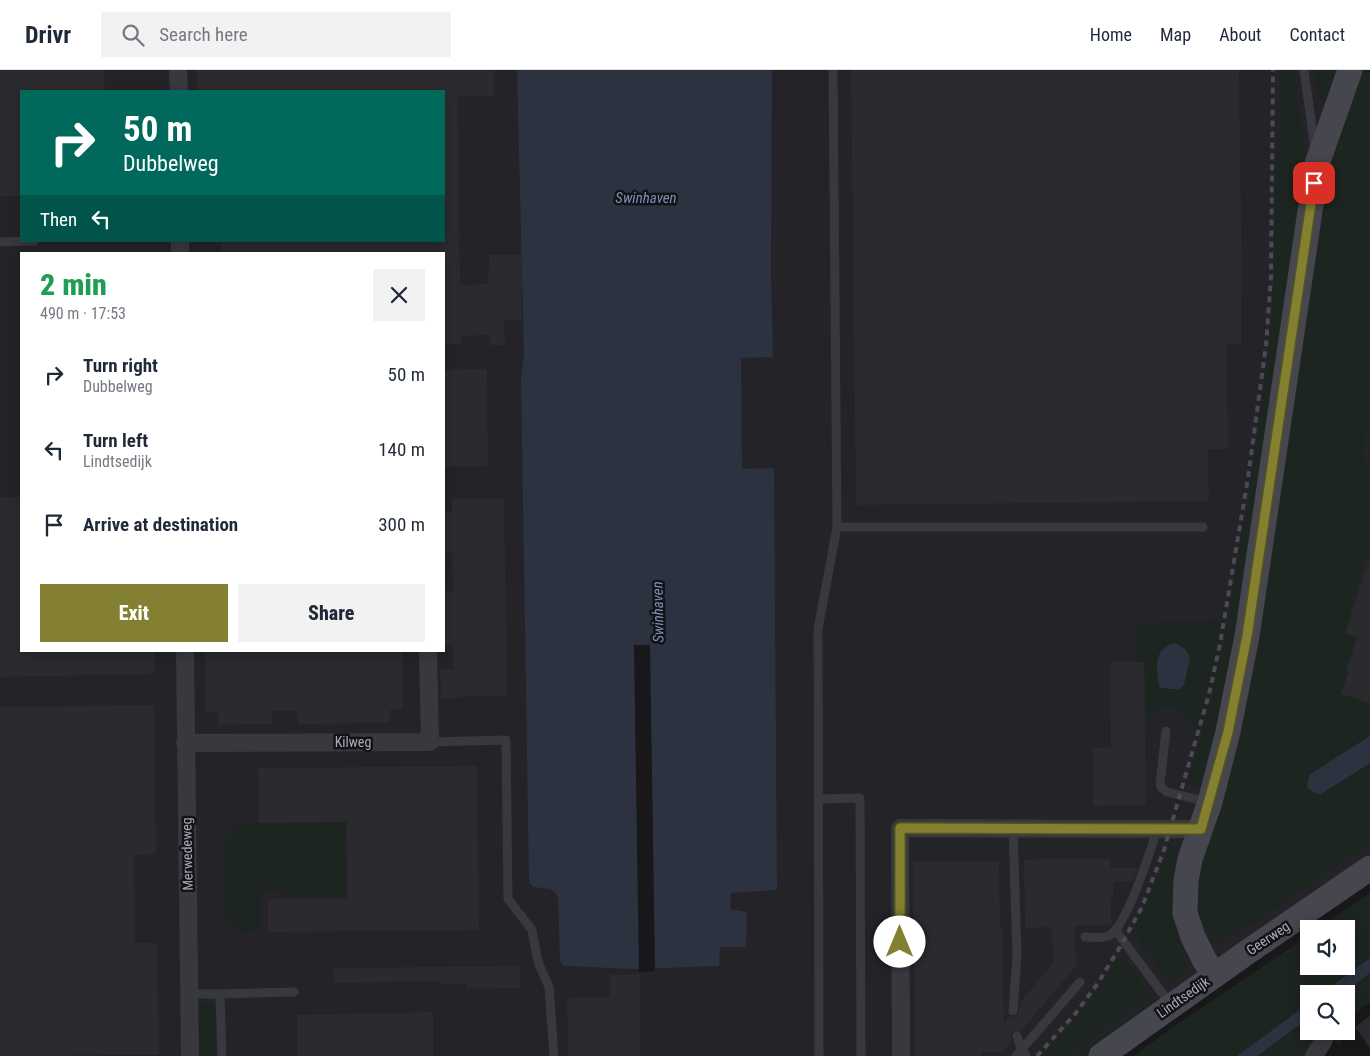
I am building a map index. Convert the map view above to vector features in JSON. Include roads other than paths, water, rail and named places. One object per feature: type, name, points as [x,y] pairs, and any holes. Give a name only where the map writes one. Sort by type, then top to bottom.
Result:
[{"type":"street","points":[[178,70],[178,90]]},
{"type":"street","name":"Lindtsedijk","points":[[1101,1056],[1215,975],[1205,961],[1193,937],[1185,913],[1186,881],[1190,859],[1210,802],[1228,732],[1247,636],[1317,164],[1350,70]]},
{"type":"street","name":"Merwedeweg","points":[[185,652],[190,1056]]},
{"type":"street","points":[[428,652],[430,742]]},
{"type":"street","name":"Kilweg","points":[[185,743],[430,742]]},
{"type":"street","points":[[900,1056],[900,828],[1201,829]]},
{"type":"street","name":"Geerweg","points":[[1215,975],[1370,868]]},
{"type":"street","points":[[1314,1056],[1324,1040]]},
{"type":"lane","points":[[819,1056],[818,629],[837,527],[833,70]]},
{"type":"lane","points":[[1304,70],[1317,164]]},
{"type":"lane","points":[[0,242],[20,241]]},
{"type":"lane","points":[[837,527],[1204,527]]},
{"type":"lane","points":[[1166,731],[1161,787],[1167,792],[1210,802]]},
{"type":"lane","points":[[430,742],[506,740],[508,899],[532,930],[538,962],[549,986],[554,1056]]},
{"type":"lane","points":[[818,799],[860,798],[861,1056]]},
{"type":"lane","points":[[1013,828],[1017,956],[1013,1011]]},
{"type":"lane","points":[[1085,937],[1107,937],[1116,931],[1131,902],[1158,828]]},
{"type":"lane","points":[[1116,931],[1171,1006]]},
{"type":"lane","points":[[1021,1054],[1080,982]]},
{"type":"lane","points":[[189,994],[294,992]]},
{"type":"lane","points":[[220,994],[222,1056]]},
{"type":"lane","points":[[1017,1036],[1021,1054]]},
{"type":"water","name":"Swinhaven","points":[[517,70],[772,70],[771,274],[773,357],[741,358],[742,469],[774,468],[777,890],[731,893],[730,909],[747,912],[746,947],[720,947],[719,966],[634,969],[564,966],[560,961],[558,896],[551,889],[533,887],[529,883],[521,378],[524,356]]},
{"type":"water","points":[[1176,643],[1186,650],[1190,658],[1184,685],[1180,689],[1159,687],[1158,659],[1163,649]]},
{"type":"water","points":[[1370,736],[1370,763],[1321,794],[1316,794],[1307,787],[1309,775]]},
{"type":"water","points":[[1370,958],[1370,973],[1354,985],[1333,985],[1347,975],[1355,975],[1355,969]]},
{"type":"water","points":[[1300,1010],[1300,1025],[1257,1056],[1237,1056]]},
{"type":"railway","points":[[1037,1056],[1075,1014],[1098,983],[1142,907],[1164,850],[1209,694],[1220,644],[1248,478],[1266,345],[1271,277],[1273,70]]}]
